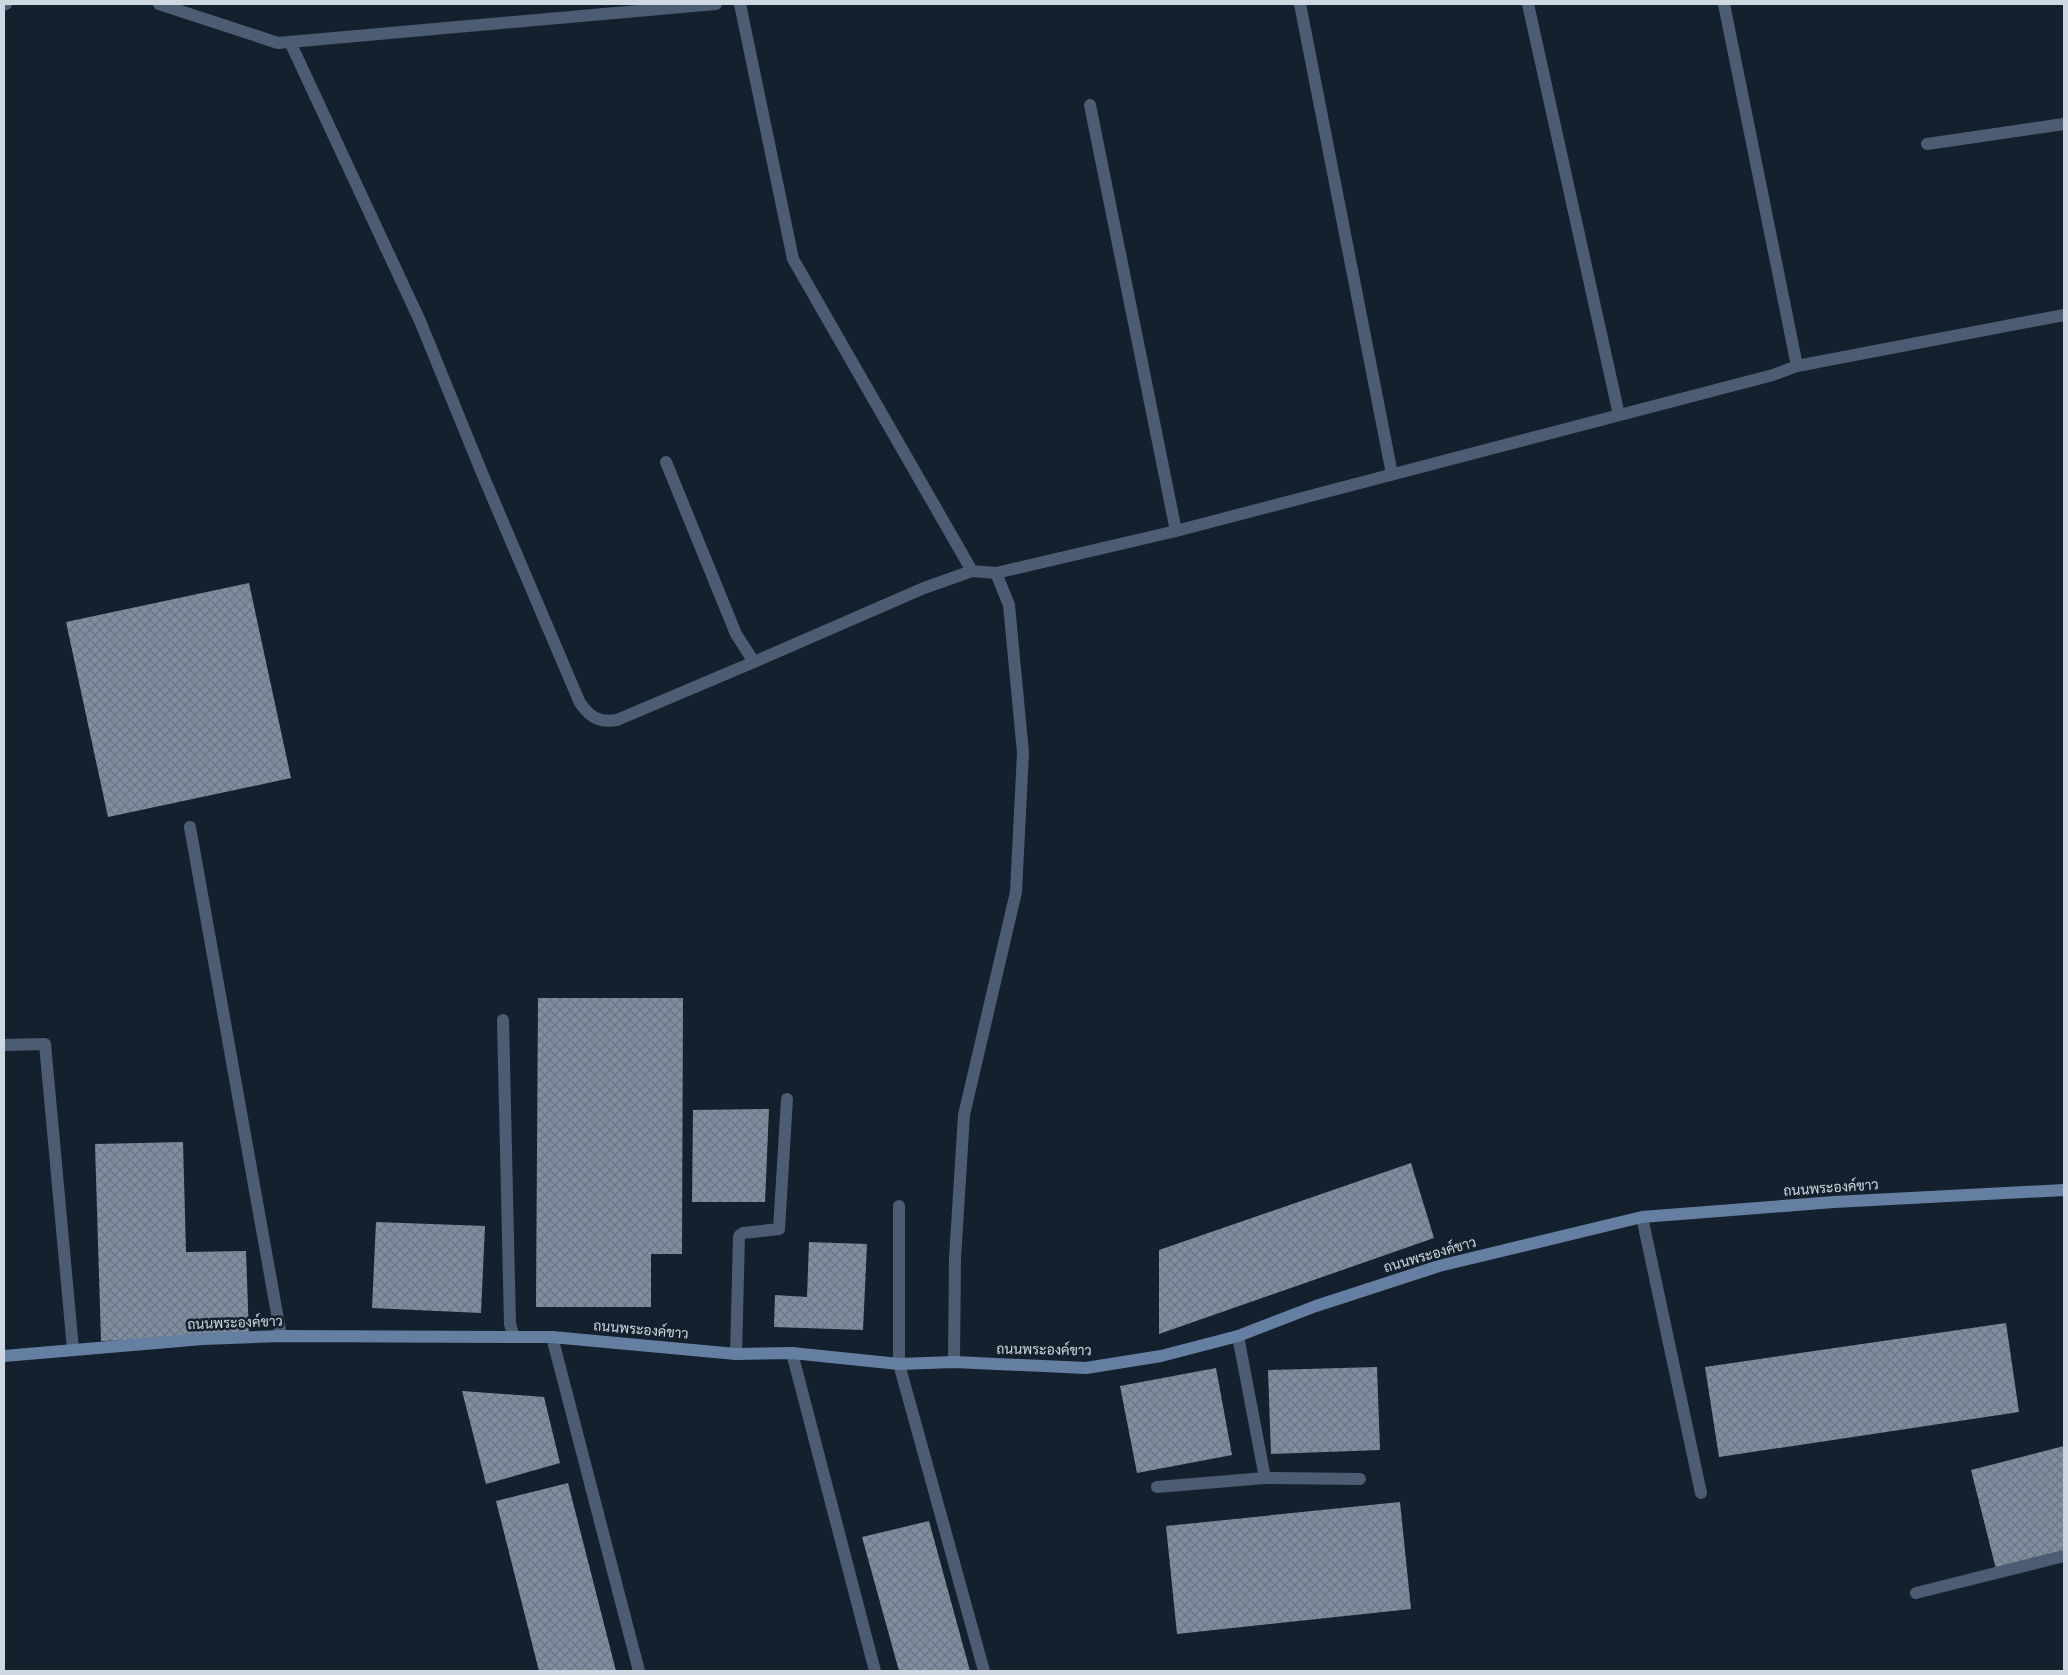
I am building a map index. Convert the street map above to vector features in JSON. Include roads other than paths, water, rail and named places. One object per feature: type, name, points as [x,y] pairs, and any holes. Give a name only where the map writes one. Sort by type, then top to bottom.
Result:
[{"type":"street","points":[[159,4],[278,43],[716,4]]},
{"type":"street","points":[[740,4],[793,259],[972,571]]},
{"type":"street","points":[[1300,4],[1392,474]]},
{"type":"street","points":[[1528,4],[1619,415]]},
{"type":"street","points":[[1724,4],[1798,366]]},
{"type":"street","points":[[290,42],[420,321],[580,703],[588,714],[596,719],[607,722],[617,720],[924,588],[972,571],[996,573],[1176,531],[1773,375],[1798,366],[2064,315]]},
{"type":"street","points":[[1090,105],[1176,531]]},
{"type":"street","points":[[1927,144],[2064,124]]},
{"type":"street","points":[[666,462],[736,634],[754,662]]},
{"type":"street","points":[[954,1362],[955,1258],[964,1115],[1016,892],[1024,753],[1009,605],[996,573]]},
{"type":"street","points":[[190,827],[281,1336]]},
{"type":"street","points":[[503,1020],[510,1324],[514,1337]]},
{"type":"street","points":[[4,1045],[45,1044],[73,1349]]},
{"type":"street","points":[[736,1354],[739,1236],[743,1233],[779,1229],[787,1099]]},
{"type":"street","name":"ถนนพระองค์ขาว","points":[[4,1356],[203,1338],[281,1336],[514,1337],[552,1338],[736,1354],[792,1353],[899,1364],[954,1362],[1086,1368],[1161,1356],[1238,1336],[1316,1306],[1439,1266],[1642,1217],[1834,1202],[2064,1190]]},
{"type":"street","points":[[899,1206],[899,1364],[984,1671]]},
{"type":"street","points":[[1642,1217],[1701,1492]]},
{"type":"street","points":[[1238,1336],[1264,1478]]},
{"type":"street","points":[[552,1338],[639,1671]]},
{"type":"street","points":[[792,1353],[875,1671]]},
{"type":"street","points":[[1157,1487],[1264,1478],[1360,1479]]},
{"type":"street","points":[[1916,1594],[2064,1556]]}]
